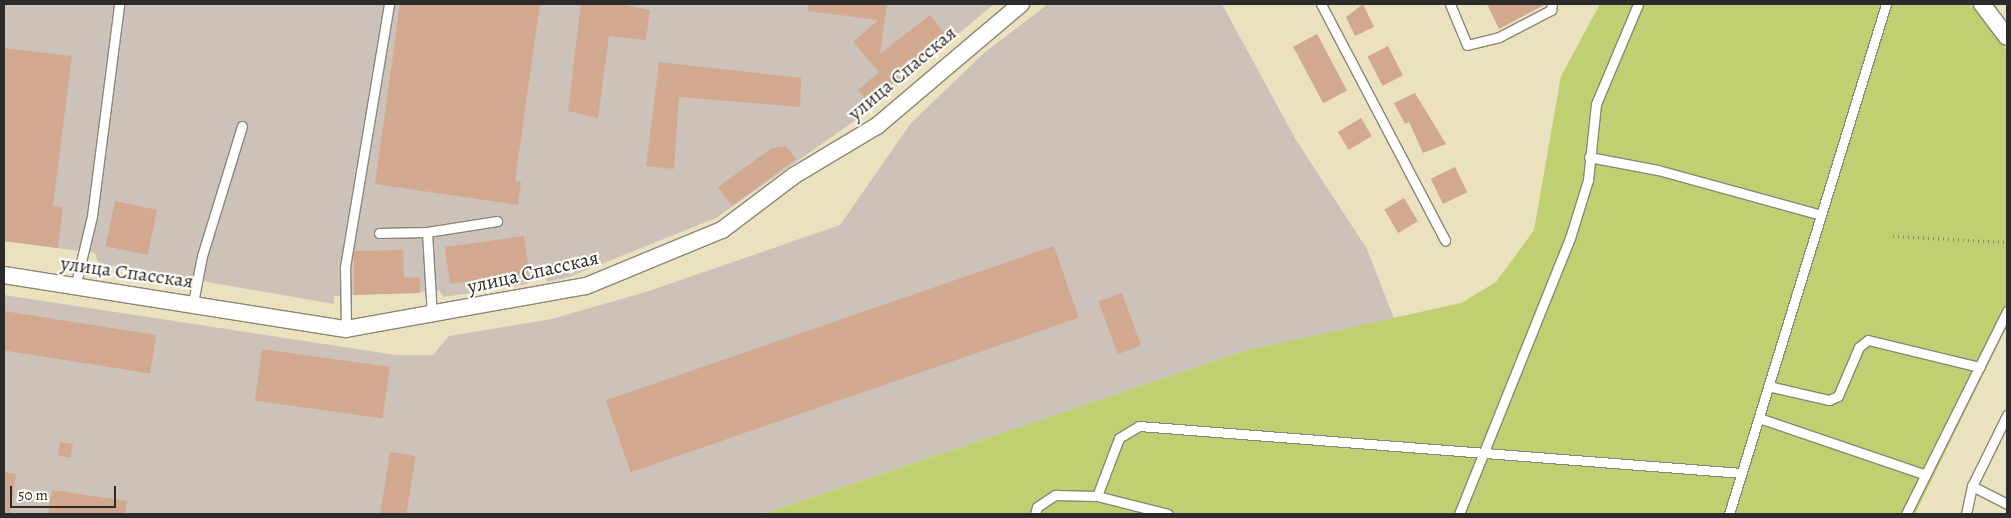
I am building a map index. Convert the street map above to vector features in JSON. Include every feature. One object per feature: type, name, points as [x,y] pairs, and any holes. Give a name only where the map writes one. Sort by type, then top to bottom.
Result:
[{"type":"street","name":"улица Спасская","points":[[4,275],[193,303],[346,329],[432,316],[586,286],[722,230],[796,175],[877,126],[1021,4]]},
{"type":"street","points":[[1982,4],[2007,37]]},
{"type":"lane","points":[[75,287],[92,216],[120,4]]},
{"type":"lane","points":[[346,329],[345,267],[388,4]]},
{"type":"lane","points":[[1321,4],[1445,240]]},
{"type":"lane","points":[[1450,4],[1467,45],[1499,37],[1551,10],[1552,4]]},
{"type":"lane","points":[[1459,514],[1570,238],[1588,180],[1596,104],[1638,4]]},
{"type":"lane","points":[[1729,514],[1886,4]]},
{"type":"lane","points":[[193,303],[202,256],[242,126]]},
{"type":"lane","points":[[1589,157],[1658,170],[1821,215]]},
{"type":"lane","points":[[378,232],[427,232],[497,221]]},
{"type":"lane","points":[[427,232],[432,316]]},
{"type":"lane","points":[[1906,514],[2007,310]]},
{"type":"lane","points":[[1768,386],[1828,400],[1838,396],[1858,347],[1868,340],[1980,367]]},
{"type":"lane","points":[[1966,514],[1972,486],[2007,415]]},
{"type":"lane","points":[[1758,418],[1926,475]]},
{"type":"lane","points":[[1097,496],[1119,438],[1139,426],[1741,473]]},
{"type":"lane","points":[[1972,486],[2007,504]]},
{"type":"lane","points":[[1035,514],[1036,507],[1054,495],[1097,496],[1168,514]]},
{"type":"path","points":[[1893,236],[2007,242]]},
{"type":"shaded area","points":[[4,4],[994,4],[853,122],[716,218],[569,277],[547,282],[545,277],[522,285],[444,297],[439,291],[334,296],[334,304],[98,263],[95,253],[4,241]]},
{"type":"shaded area","points":[[1048,4],[1222,4],[1296,140],[1367,249],[1395,321],[1244,351],[763,514],[4,514],[4,295],[396,355],[433,355],[449,336],[552,319],[649,291],[840,225],[911,123],[984,53]]},
{"type":"green space","points":[[1600,4],[1970,4],[2007,50],[2007,326],[1915,514],[763,514],[1244,351],[1461,303],[1496,282],[1534,230],[1561,76]]},
{"type":"building","points":[[400,4],[540,4],[515,181],[521,182],[518,205],[375,184]]},
{"type":"building","points":[[581,4],[619,4],[650,10],[646,40],[609,36],[598,118],[568,111]]},
{"type":"building","points":[[808,4],[887,4],[880,54],[930,15],[950,40],[872,106],[858,90],[879,72],[853,42],[878,20],[808,11]]},
{"type":"building","points":[[1363,4],[1374,27],[1355,36],[1346,17]]},
{"type":"building","points":[[1487,4],[1546,4],[1499,29]]},
{"type":"building","points":[[1317,34],[1347,91],[1323,103],[1293,47]]},
{"type":"building","points":[[1388,46],[1403,75],[1382,86],[1368,56]]},
{"type":"building","points":[[4,48],[72,56],[53,206],[63,207],[58,248],[4,241]]},
{"type":"building","points":[[659,62],[801,78],[800,107],[679,97],[674,169],[646,166]]},
{"type":"building","points":[[1415,93],[1446,144],[1423,153],[1409,122],[1405,124],[1394,103]]},
{"type":"building","points":[[1361,118],[1372,136],[1349,150],[1338,132]]},
{"type":"building","points":[[786,146],[796,159],[732,206],[718,187],[772,148]]},
{"type":"building","points":[[1455,167],[1467,192],[1443,204],[1431,179]]},
{"type":"building","points":[[1404,198],[1418,221],[1398,233],[1384,210]]},
{"type":"building","points":[[115,201],[157,210],[147,255],[105,246]]},
{"type":"building","points":[[524,236],[529,273],[450,284],[445,247]]},
{"type":"building","points":[[1054,246],[1079,318],[631,472],[606,400]]},
{"type":"building","points":[[403,250],[404,278],[420,277],[420,293],[354,295],[354,251]]},
{"type":"building","points":[[1122,293],[1141,346],[1118,354],[1099,302]]},
{"type":"building","points":[[4,311],[156,335],[150,374],[4,350]]},
{"type":"building","points":[[262,349],[390,367],[383,418],[255,400]]},
{"type":"building","points":[[60,442],[73,444],[71,458],[58,456]]},
{"type":"building","points":[[390,452],[416,456],[407,514],[380,514]]},
{"type":"building","points":[[4,472],[16,474],[10,514],[4,513]]},
{"type":"building","points":[[52,490],[127,501],[125,514],[48,514]]}]
